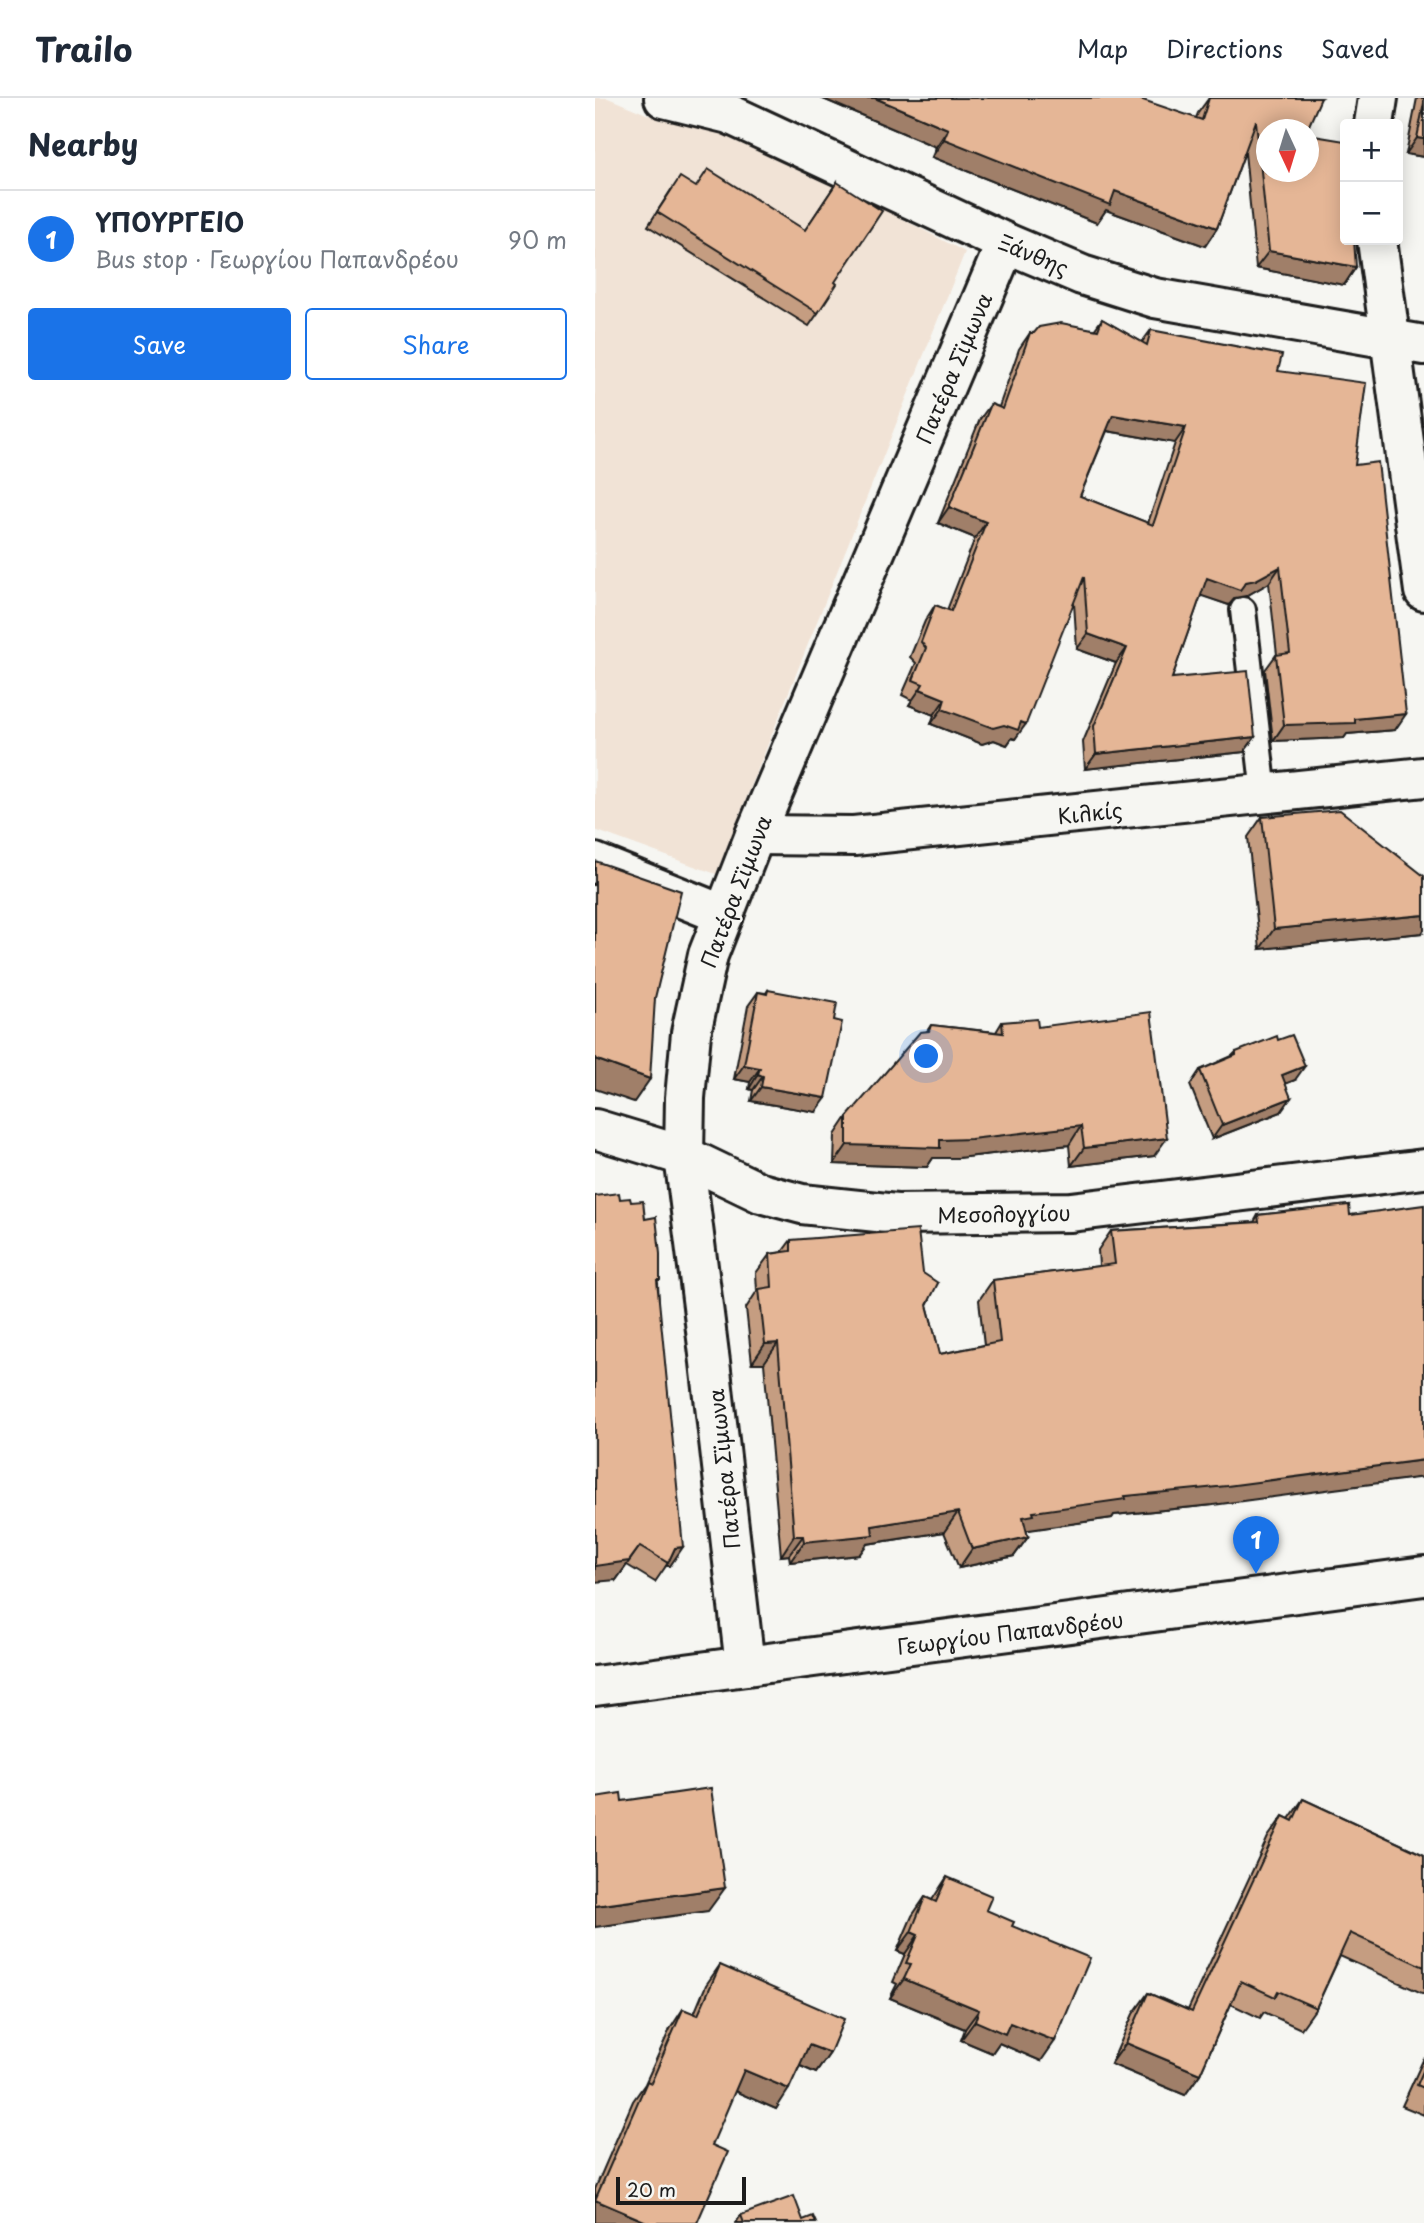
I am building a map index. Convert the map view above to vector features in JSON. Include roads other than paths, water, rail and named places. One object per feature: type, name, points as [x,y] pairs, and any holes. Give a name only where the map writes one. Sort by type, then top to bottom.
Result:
[{"type":"street","name":"Ξάνθης","points":[[664,98],[733,106],[1006,243],[1082,275],[1155,298],[1408,342]]},
{"type":"street","points":[[1375,119],[1378,98]]},
{"type":"street","name":"Πατέρα Σϊμωνα","points":[[745,1666],[711,1362],[684,1156],[685,1098],[691,1033],[708,955],[755,835],[1006,243]]},
{"type":"street","points":[[1379,245],[1408,342],[1424,591]]},
{"type":"street","name":"Κιλκίς","points":[[755,835],[854,836],[1424,777]]},
{"type":"street","points":[[595,863],[724,915]]},
{"type":"street","name":"Μεσολογγίου","points":[[595,1129],[684,1156],[761,1193],[781,1199],[802,1204],[896,1214],[1071,1212],[1424,1169]]},
{"type":"street","name":"Γεωργίου Παπανδρέου","points":[[595,1686],[1424,1576]]},
{"type":"lane","points":[[1243,610],[1264,794]]},
{"type":"place","name":"ΥΠΟΥΡΓΕΙΟ","points":[[1256,1574]]}]
